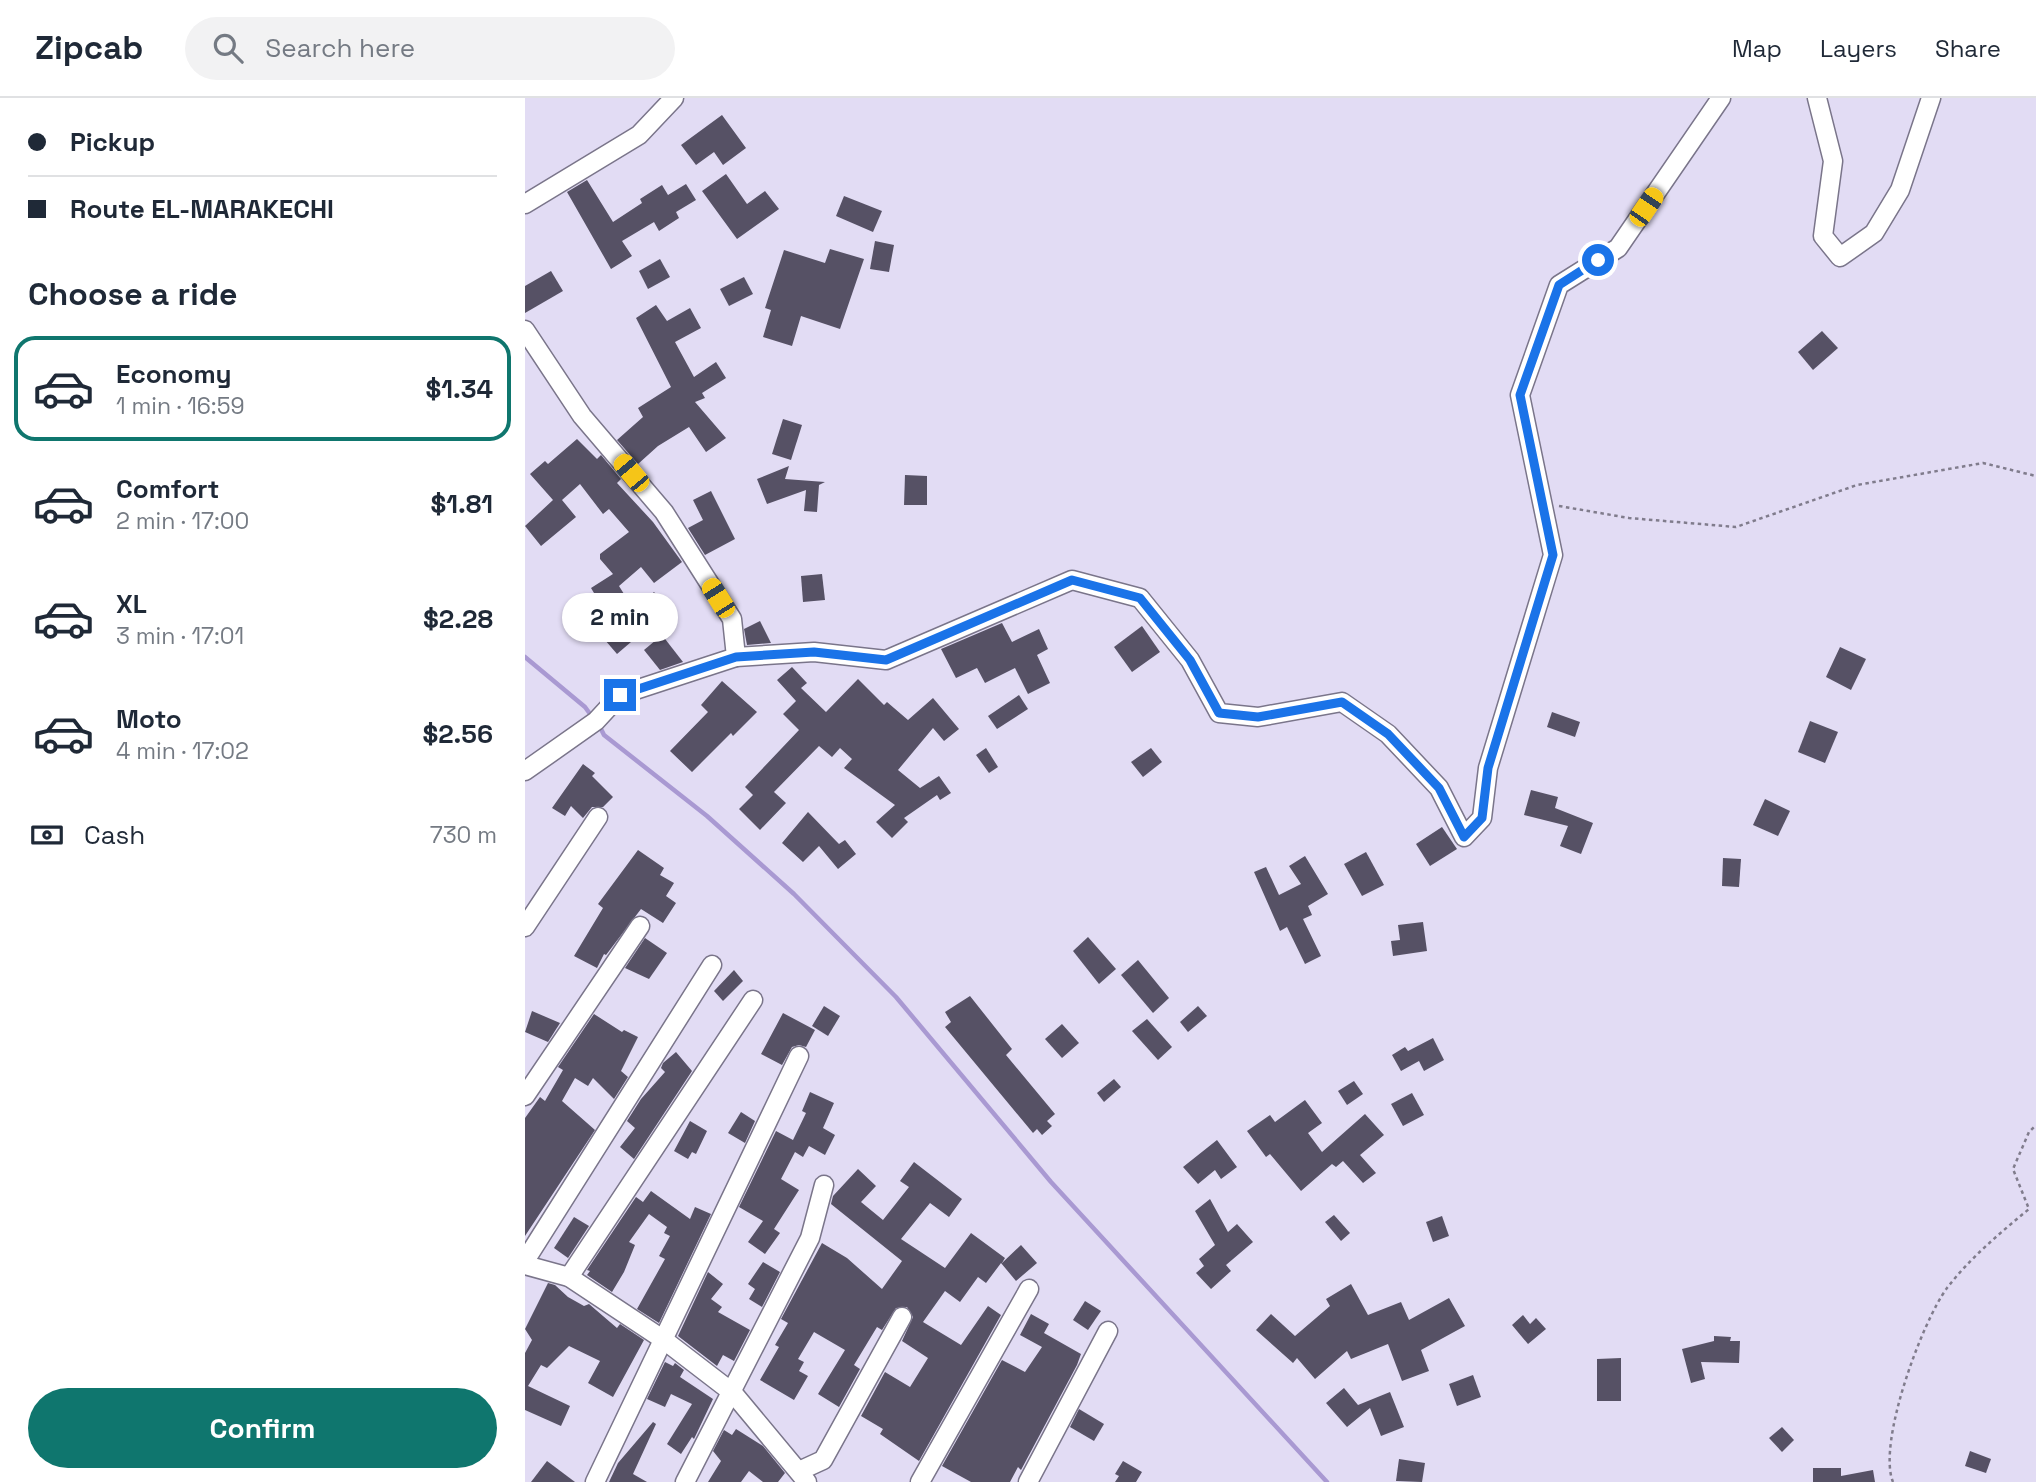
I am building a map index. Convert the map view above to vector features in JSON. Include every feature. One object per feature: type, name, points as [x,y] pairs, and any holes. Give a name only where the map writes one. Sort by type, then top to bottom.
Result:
[{"type":"street","points":[[525,204],[639,135],[674,98]]},
{"type":"street","points":[[525,771],[596,721],[620,695],[736,657],[814,652],[886,660],[1072,580],[1140,598],[1190,660],[1219,713],[1258,717],[1342,702],[1388,734],[1439,788],[1464,837],[1482,818],[1488,768],[1553,555],[1520,395],[1559,285],[1618,248],[1721,98]]},
{"type":"street","points":[[1817,98],[1833,161],[1823,236],[1840,257],[1874,233],[1900,190],[1931,98]]},
{"type":"street","points":[[525,330],[582,416],[664,512],[732,620],[736,657]]},
{"type":"street","points":[[525,927],[598,817]]},
{"type":"street","points":[[525,1096],[640,926]]},
{"type":"street","points":[[712,965],[525,1263],[569,1278],[664,1340],[733,1393],[803,1477],[823,1460],[902,1317]]},
{"type":"street","points":[[569,1278],[754,1000]]},
{"type":"street","points":[[595,1482],[799,1056]]},
{"type":"street","points":[[685,1482],[733,1393],[810,1238],[824,1185]]},
{"type":"street","points":[[921,1482],[1028,1289]]},
{"type":"street","points":[[1028,1482],[1108,1331]]},
{"type":"path","points":[[1542,502],[1629,518],[1736,527],[1857,485],[1983,463],[2036,476]]},
{"type":"path","points":[[1893,1482],[1889,1471],[1895,1410],[1913,1361],[1946,1289],[1987,1245],[2029,1209],[2013,1169],[2029,1132],[2036,1125]]},
{"type":"building","points":[[722,115],[746,148],[723,165],[714,152],[696,165],[681,145]]},
{"type":"building","points":[[726,174],[747,204],[765,191],[779,209],[737,239],[702,191]]},
{"type":"building","points":[[587,180],[613,222],[642,203],[640,199],[662,185],[668,195],[686,184],[696,200],[676,212],[679,218],[659,231],[654,222],[622,241],[632,256],[611,269],[567,192]]},
{"type":"building","points":[[844,196],[882,211],[873,232],[836,216]]},
{"type":"building","points":[[875,241],[894,245],[889,272],[870,269]]},
{"type":"building","points":[[830,249],[864,259],[840,329],[801,316],[792,346],[763,337],[771,310],[765,308],[784,250],[825,263]]},
{"type":"building","points":[[660,259],[670,277],[648,289],[639,271]]},
{"type":"building","points":[[551,271],[563,291],[525,313],[525,286]]},
{"type":"building","points":[[744,277],[753,294],[729,306],[720,289]]},
{"type":"building","points":[[656,305],[667,321],[690,308],[701,328],[675,342],[694,377],[716,362],[726,378],[702,393],[705,398],[695,402],[726,438],[706,452],[689,427],[658,446],[638,464],[617,440],[643,417],[638,408],[671,387],[636,318]]},
{"type":"building","points":[[1822,331],[1838,348],[1813,370],[1798,352]]},
{"type":"building","points":[[783,419],[802,425],[791,460],[772,454]]},
{"type":"building","points":[[577,439],[597,459],[601,455],[621,479],[617,483],[653,522],[682,562],[654,583],[641,567],[619,586],[624,594],[603,608],[591,588],[613,574],[600,559],[600,554],[629,532],[609,509],[603,514],[580,484],[562,500],[576,517],[541,546],[525,526],[553,500],[530,474],[545,461],[548,464]]},
{"type":"building","points":[[789,466],[785,479],[825,482],[819,485],[817,512],[804,511],[806,490],[767,504],[757,479]]},
{"type":"building","points":[[905,475],[927,476],[927,505],[904,505]]},
{"type":"building","points":[[711,491],[735,539],[705,555],[688,528],[703,520],[693,500]]},
{"type":"building","points":[[822,574],[825,600],[803,602],[801,576]]},
{"type":"building","points":[[654,592],[672,613],[656,626],[639,606]]},
{"type":"building","points":[[614,621],[631,642],[617,654],[599,633]]},
{"type":"building","points":[[760,621],[771,643],[747,645],[744,629]]},
{"type":"building","points":[[1002,623],[1012,642],[1039,629],[1048,649],[1037,655],[1050,683],[1028,694],[1015,668],[985,683],[977,668],[956,678],[941,649]]},
{"type":"building","points":[[1142,626],[1160,652],[1132,672],[1114,647]]},
{"type":"building","points":[[662,635],[683,662],[660,670],[644,650]]},
{"type":"building","points":[[1840,647],[1866,659],[1851,690],[1826,677]]},
{"type":"building","points":[[792,667],[807,683],[801,688],[826,712],[858,679],[884,705],[887,702],[908,720],[933,698],[959,729],[944,741],[933,728],[898,770],[920,788],[939,776],[951,793],[940,800],[937,795],[904,818],[908,822],[892,838],[876,822],[895,805],[844,768],[852,759],[840,748],[832,757],[819,746],[774,792],[786,803],[760,830],[739,809],[753,795],[745,787],[799,730],[783,714],[796,701],[777,680]]},
{"type":"building","points":[[722,681],[757,712],[733,736],[731,733],[692,772],[670,751],[708,712],[701,705]]},
{"type":"building","points":[[1019,695],[1028,709],[997,729],[988,716]]},
{"type":"building","points":[[1552,712],[1580,722],[1575,737],[1547,727]]},
{"type":"building","points":[[1810,721],[1838,732],[1825,763],[1798,752]]},
{"type":"building","points":[[986,748],[998,767],[989,773],[976,755]]},
{"type":"building","points":[[1151,748],[1162,762],[1143,777],[1131,762]]},
{"type":"building","points":[[583,764],[595,773],[592,776],[613,797],[603,807],[592,807],[583,818],[571,806],[565,816],[552,808]]},
{"type":"building","points":[[1531,790],[1558,797],[1555,808],[1593,823],[1581,854],[1560,846],[1568,826],[1524,815]]},
{"type":"building","points":[[1765,799],[1790,811],[1778,836],[1753,825]]},
{"type":"building","points":[[808,812],[839,844],[845,840],[856,854],[838,869],[819,846],[803,862],[782,843]]},
{"type":"building","points":[[1442,827],[1457,849],[1430,866],[1416,844]]},
{"type":"building","points":[[638,850],[664,868],[660,875],[674,883],[666,896],[676,903],[663,923],[641,909],[606,955],[604,954],[597,968],[574,956],[603,908],[598,904]]},
{"type":"building","points":[[1366,852],[1384,885],[1362,896],[1344,864]]},
{"type":"building","points":[[1305,856],[1328,894],[1308,906],[1312,915],[1303,919],[1321,956],[1305,964],[1287,927],[1280,931],[1254,872],[1266,867],[1279,895],[1301,884],[1289,866]]},
{"type":"building","points":[[1723,858],[1741,859],[1739,887],[1722,886]]},
{"type":"building","points":[[1423,922],[1427,951],[1393,956],[1391,941],[1400,940],[1398,925]]},
{"type":"building","points":[[1088,937],[1116,969],[1099,984],[1073,951]]},
{"type":"building","points":[[645,938],[667,953],[649,979],[625,968]]},
{"type":"building","points":[[1138,960],[1169,998],[1153,1013],[1121,975]]},
{"type":"building","points":[[734,970],[743,981],[723,1001],[714,991]]},
{"type":"building","points":[[970,996],[1012,1049],[1006,1055],[1055,1114],[1047,1121],[1052,1126],[1042,1135],[1037,1129],[1033,1133],[945,1027],[951,1022],[945,1012]]},
{"type":"building","points":[[824,1006],[840,1016],[828,1036],[812,1026]]},
{"type":"building","points":[[1198,1006],[1207,1016],[1188,1032],[1180,1022]]},
{"type":"building","points":[[532,1011],[560,1023],[548,1042],[525,1032]]},
{"type":"building","points":[[783,1013],[815,1030],[806,1047],[792,1047],[782,1065],[761,1054]]},
{"type":"building","points":[[594,1014],[622,1032],[624,1030],[638,1037],[621,1071],[628,1077],[614,1099],[593,1078],[588,1086],[575,1078],[562,1101],[595,1130],[525,1236],[525,1118],[540,1097],[545,1101],[563,1070],[558,1067]]},
{"type":"building","points":[[1147,1019],[1172,1047],[1158,1060],[1132,1031]]},
{"type":"building","points":[[1062,1024],[1079,1043],[1062,1058],[1045,1039]]},
{"type":"building","points":[[1433,1038],[1444,1060],[1424,1071],[1419,1061],[1401,1071],[1392,1055],[1405,1047],[1408,1051]]},
{"type":"building","points":[[676,1052],[692,1071],[634,1159],[620,1147],[635,1128],[627,1121],[641,1099],[665,1072],[661,1068],[663,1063]]},
{"type":"building","points":[[1114,1079],[1121,1087],[1104,1102],[1097,1093]]},
{"type":"building","points":[[1354,1081],[1363,1094],[1347,1105],[1338,1091]]},
{"type":"building","points":[[810,1092],[834,1103],[823,1128],[835,1135],[825,1155],[809,1146],[803,1157],[795,1152],[781,1179],[799,1190],[774,1229],[780,1233],[765,1254],[748,1242],[763,1221],[739,1207],[776,1131],[793,1140],[806,1113],[802,1111]]},
{"type":"building","points":[[1412,1093],[1424,1115],[1403,1126],[1391,1104]]},
{"type":"building","points":[[1305,1100],[1322,1123],[1308,1133],[1322,1152],[1365,1114],[1384,1135],[1360,1155],[1376,1173],[1363,1183],[1343,1161],[1336,1167],[1332,1164],[1301,1191],[1270,1154],[1266,1157],[1247,1131],[1270,1115],[1275,1122]]},
{"type":"building","points":[[741,1112],[755,1121],[745,1143],[728,1133]]},
{"type":"building","points":[[690,1121],[707,1131],[696,1154],[692,1152],[688,1159],[674,1151]]},
{"type":"building","points":[[1217,1140],[1237,1167],[1221,1179],[1215,1170],[1198,1184],[1183,1167]]},
{"type":"building","points":[[914,1162],[962,1199],[949,1217],[930,1203],[901,1239],[945,1268],[971,1233],[1005,1258],[1002,1263],[1021,1245],[1037,1263],[1016,1281],[1001,1263],[986,1283],[978,1277],[960,1302],[945,1291],[923,1322],[961,1345],[988,1306],[1001,1315],[919,1461],[880,1434],[883,1429],[861,1416],[885,1372],[910,1387],[928,1358],[902,1341],[913,1317],[907,1307],[896,1308],[882,1330],[877,1327],[854,1365],[860,1369],[839,1407],[818,1394],[845,1350],[814,1332],[798,1359],[804,1362],[799,1371],[808,1376],[794,1400],[760,1380],[779,1347],[775,1345],[788,1323],[781,1319],[822,1243],[847,1258],[882,1289],[902,1261],[831,1204],[833,1196],[858,1169],[876,1186],[861,1202],[883,1220],[909,1187],[900,1181]]},
{"type":"building","points":[[651,1191],[690,1219],[695,1207],[711,1214],[659,1323],[637,1309],[665,1259],[659,1256],[670,1236],[664,1233],[667,1227],[649,1214],[629,1242],[635,1245],[612,1292],[587,1275],[590,1271],[587,1270],[636,1197],[643,1202]]},
{"type":"building","points":[[1210,1199],[1228,1232],[1237,1224],[1253,1242],[1226,1265],[1231,1271],[1211,1289],[1196,1273],[1204,1266],[1199,1259],[1215,1245],[1195,1211]]},
{"type":"building","points":[[1334,1215],[1350,1233],[1341,1241],[1325,1222]]},
{"type":"building","points":[[1442,1216],[1449,1236],[1433,1242],[1426,1222]]},
{"type":"building","points":[[574,1217],[589,1226],[568,1258],[554,1248]]},
{"type":"building","points":[[763,1262],[780,1272],[762,1307],[749,1299],[755,1289],[748,1284]]},
{"type":"building","points":[[708,1272],[723,1284],[711,1299],[722,1307],[718,1312],[750,1330],[734,1361],[723,1355],[717,1366],[678,1336]]},
{"type":"building","points":[[548,1283],[584,1306],[589,1304],[617,1328],[620,1324],[644,1340],[613,1397],[588,1383],[600,1361],[569,1346],[547,1368],[541,1365],[528,1386],[570,1406],[561,1426],[525,1410],[525,1353],[532,1340],[525,1329]]},
{"type":"building","points":[[1351,1284],[1368,1315],[1401,1302],[1409,1320],[1449,1298],[1465,1326],[1421,1350],[1429,1371],[1402,1381],[1388,1344],[1351,1359],[1347,1351],[1315,1379],[1297,1358],[1293,1363],[1256,1330],[1271,1314],[1295,1336],[1330,1306],[1326,1299]]},
{"type":"building","points":[[1085,1301],[1101,1311],[1088,1330],[1073,1320]]},
{"type":"building","points":[[1031,1314],[1049,1324],[1044,1333],[1081,1354],[1021,1470],[1018,1467],[1010,1482],[971,1482],[942,1466],[1002,1360],[1025,1372],[1042,1347],[1020,1335]]},
{"type":"building","points":[[1523,1315],[1530,1324],[1536,1318],[1546,1329],[1528,1344],[1512,1325]]},
{"type":"building","points":[[1714,1336],[1731,1337],[1730,1341],[1740,1341],[1739,1363],[1701,1362],[1705,1379],[1691,1383],[1682,1349],[1714,1341]]},
{"type":"building","points":[[1621,1358],[1621,1401],[1597,1401],[1597,1359]]},
{"type":"building","points":[[665,1362],[673,1366],[675,1363],[684,1370],[680,1377],[713,1399],[694,1439],[692,1437],[681,1454],[667,1444],[692,1404],[671,1394],[665,1407],[647,1399]]},
{"type":"building","points":[[1473,1375],[1481,1397],[1457,1406],[1449,1384]]},
{"type":"building","points":[[1344,1388],[1358,1405],[1390,1392],[1404,1427],[1381,1436],[1370,1408],[1347,1427],[1326,1403]]},
{"type":"building","points":[[1079,1409],[1104,1424],[1094,1441],[1070,1427]]},
{"type":"building","points":[[653,1422],[656,1424],[633,1474],[647,1482],[609,1482],[618,1463]]},
{"type":"building","points":[[1782,1427],[1794,1440],[1782,1452],[1769,1438]]},
{"type":"building","points":[[736,1429],[763,1446],[785,1473],[778,1482],[763,1482],[749,1471],[741,1482],[708,1482],[721,1461],[713,1451],[724,1430],[732,1435]]},
{"type":"building","points":[[1970,1451],[1991,1459],[1986,1473],[1965,1466]]},
{"type":"building","points":[[1399,1459],[1425,1463],[1422,1482],[1396,1481]]},
{"type":"building","points":[[547,1461],[575,1482],[531,1482]]},
{"type":"building","points":[[1123,1461],[1142,1472],[1136,1482],[1115,1482],[1119,1476],[1115,1474]]},
{"type":"building","points":[[1813,1468],[1841,1468],[1841,1476],[1873,1470],[1875,1482],[1813,1482]]},
{"type":"waterway","points":[[525,657],[585,707],[593,718]]},
{"type":"waterway","points":[[599,725],[604,735],[707,816],[794,894],[896,997],[1051,1182],[1327,1482]]},
{"type":"route","points":[[620,695],[736,657],[814,652],[886,660],[1072,580],[1140,598],[1190,660],[1219,713],[1258,717],[1342,702],[1388,734],[1439,788],[1464,837],[1482,818],[1488,768],[1553,555],[1520,395],[1559,285],[1598,260]]}]
